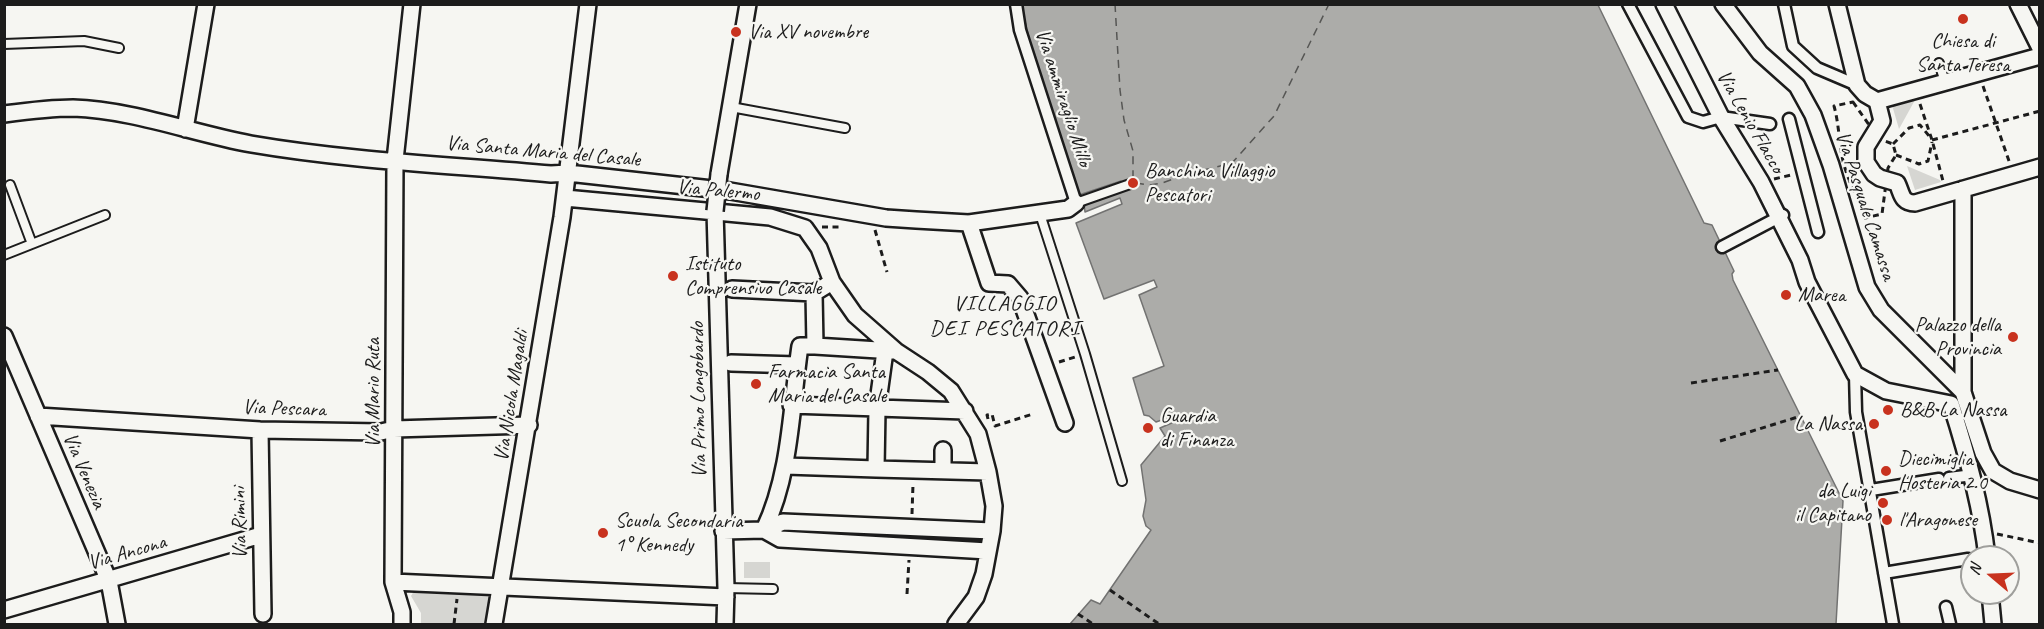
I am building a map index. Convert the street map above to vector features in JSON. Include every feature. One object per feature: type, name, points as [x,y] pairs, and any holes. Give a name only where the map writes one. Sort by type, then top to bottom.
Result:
[{"type":"street","points":[[185,129],[206,4]]},
{"type":"street","name":"Via Mario Ruta","points":[[402,624],[402,612],[393,582],[395,160],[412,4]]},
{"type":"street","name":"Via Nicola Magaldi","points":[[494,624],[529,425],[568,173],[588,4]]},
{"type":"street","name":"Via Primo Longobardo","points":[[724,624],[726,592],[715,211],[719,174],[748,4]]},
{"type":"street","name":"Via ammiraglio Millo","points":[[1016,4],[1020,30],[1076,203]]},
{"type":"street","points":[[1628,4],[1688,117],[1703,122],[1721,117],[1770,124]]},
{"type":"street","name":"Via Lenio Flacco","points":[[1664,4],[1721,117],[1781,217],[1807,282],[1855,374]]},
{"type":"street","name":"Via Pasquale Camassa","points":[[1723,4],[1760,53],[1797,86],[1813,115],[1831,165],[1867,287],[1881,310],[1963,392],[1983,453],[1993,471],[2010,481],[2040,490]]},
{"type":"street","points":[[1784,4],[1792,46],[1817,68],[1857,85],[1865,94],[1877,101],[1882,121],[1866,147],[1866,162],[1874,174],[1887,174],[1897,183],[1904,200],[1911,203],[2040,167]]},
{"type":"street","points":[[1837,4],[1857,85]]},
{"type":"street","points":[[2018,4],[2040,47]]},
{"type":"street","points":[[1877,101],[2040,56]]},
{"type":"street","name":"Via Santa Maria del Casale","points":[[4,114],[38,109],[73,108],[108,112],[251,144],[321,153],[551,174],[568,173],[730,191],[886,218],[969,223],[1068,209],[1076,203]]},
{"type":"street","points":[[1789,119],[1818,232]]},
{"type":"street","points":[[1963,189],[1963,392]]},
{"type":"street","name":"Via Palermo","points":[[564,198],[770,217],[806,228],[819,248],[832,282],[855,315],[890,351],[928,372],[951,392],[978,434],[994,506],[992,531],[984,574],[976,597],[956,624]]},
{"type":"street","points":[[1722,247],[1781,217]]},
{"type":"street","points":[[969,223],[989,283],[1008,285],[1020,298],[1065,423]]},
{"type":"street","points":[[732,289],[814,293],[832,282]]},
{"type":"street","points":[[764,530],[775,508],[786,466],[791,405],[800,346],[815,346],[814,293]]},
{"type":"street","name":"Via Venezia","points":[[4,336],[109,581],[117,624]]},
{"type":"street","name":"Via Palermo","points":[[815,346],[890,351]]},
{"type":"street","points":[[876,469],[877,409],[890,351]]},
{"type":"street","points":[[731,363],[797,365]]},
{"type":"street","points":[[1855,374],[1886,391],[1951,404],[1973,475],[1986,545]]},
{"type":"street","points":[[1855,374],[1856,412],[1893,624]]},
{"type":"street","points":[[791,405],[964,411]]},
{"type":"street","name":"Via Pescara","points":[[38,416],[260,430],[381,432],[394,429],[529,425]]},
{"type":"street","name":"Via Rimini","points":[[260,430],[263,614]]},
{"type":"street","points":[[943,450],[943,471]]},
{"type":"street","points":[[786,466],[988,472]]},
{"type":"street","points":[[1871,490],[1973,475]]},
{"type":"street","points":[[723,531],[764,530],[783,522],[992,531]]},
{"type":"street","points":[[764,530],[780,539],[988,551]]},
{"type":"street","name":"Via Ancona","points":[[4,610],[261,535]]},
{"type":"street","points":[[1884,573],[1960,560]]},
{"type":"street","points":[[393,582],[726,592]]},
{"type":"street","points":[[1991,605],[1993,624]]},
{"type":"street","points":[[1946,606],[1950,624]]},
{"type":"lane","points":[[4,44],[84,42],[119,48]]},
{"type":"lane","points":[[1939,63],[1945,82]]},
{"type":"lane","points":[[731,106],[845,128]]},
{"type":"lane","points":[[1076,203],[1133,183]]},
{"type":"lane","points":[[10,185],[32,244]]},
{"type":"lane","points":[[1040,214],[1085,354],[1122,481]]},
{"type":"lane","points":[[4,255],[105,215]]},
{"type":"lane","points":[[726,592],[773,589]]},
{"type":"path","points":[[1978,73],[2014,174]]},
{"type":"path","points":[[1918,97],[1946,194]]},
{"type":"path","points":[[1843,162],[1834,106],[1853,102],[1874,132]]},
{"type":"path","points":[[1932,140],[2040,111]]},
{"type":"path","points":[[1862,209],[1865,218],[1882,214],[1887,174],[1896,155],[1893,144],[1909,128],[1920,125],[1932,140],[1928,161],[1919,164],[1896,155]]},
{"type":"path","points":[[866,227],[875,227],[887,272]]},
{"type":"path","points":[[1691,383],[1778,370]]},
{"type":"path","points":[[978,434],[991,431],[987,415],[992,414],[995,426],[1033,414]]},
{"type":"path","points":[[1720,441],[1801,416]]},
{"type":"path","points":[[912,527],[914,470]]},
{"type":"path","points":[[1984,531],[2040,543]]},
{"type":"path","points":[[907,594],[910,546]]},
{"type":"path","points":[[454,624],[459,585]]},
{"type":"path","points":[[1110,590],[1159,624]]},
{"type":"path","points":[[1078,614],[1092,624]]},
{"type":"shaded area","points":[[1021,5],[1598,5],[1704,223],[1712,225],[1734,271],[1733,280],[1843,501],[1836,624],[1070,624],[1091,600],[1100,604],[1151,530],[1146,526],[1143,516],[1146,500],[1141,465],[1165,436],[1160,428],[1181,419],[1179,414],[1156,422],[1144,415],[1133,378],[1164,366],[1139,295],[1157,287],[1154,280],[1104,299],[1076,223],[1122,204],[1120,198],[1085,212],[1084,204],[1124,189],[1121,181],[1079,195],[1037,71]]},
{"type":"shaded area","points":[[1916,98],[1915,100],[1899,129],[1892,105]]},
{"type":"shaded area","points":[[1907,166],[1940,180],[1941,182],[1915,190]]},
{"type":"shaded area","points":[[744,562],[770,562],[770,578],[744,578]]},
{"type":"shaded area","points":[[414,591],[490,594],[485,624],[421,624],[421,613],[411,596]]},
{"type":"ferry route","points":[[1115,4],[1120,90],[1124,120],[1133,151],[1133,180]]},
{"type":"ferry route","points":[[1136,183],[1149,185],[1162,183],[1232,163],[1274,116],[1329,4]]},
{"type":"place","name":"Chiesa di Santa Teresa","points":[[1963,19]]},
{"type":"place","name":"Via XV novembre","points":[[736,32]]},
{"type":"place","name":"Banchina Villaggio Pescatori","points":[[1133,183]]},
{"type":"place","name":"Istituto Comprensivo Casale","points":[[673,276]]},
{"type":"place","name":"Marea","points":[[1786,295]]},
{"type":"place","name":"Palazzo della Provincia","points":[[2013,337]]},
{"type":"place","name":"Farmacia Santa Maria del Casale","points":[[756,384]]},
{"type":"place","name":"B&B La Nassa","points":[[1888,410]]},
{"type":"place","name":"La Nassa","points":[[1874,424]]},
{"type":"place","name":"Guardia di Finanza","points":[[1148,428]]},
{"type":"place","name":"Diecimiglia Hosteria 2.0","points":[[1886,471]]},
{"type":"place","name":"da Luigi il Capitano","points":[[1883,503]]},
{"type":"place","name":"l'Aragonese","points":[[1887,520]]},
{"type":"place","name":"Scuola Secondaria 1° Kennedy","points":[[603,533]]},
{"type":"district","name":"VILLAGGIO DEI PESCATORI","points":[[1005,316]]}]
